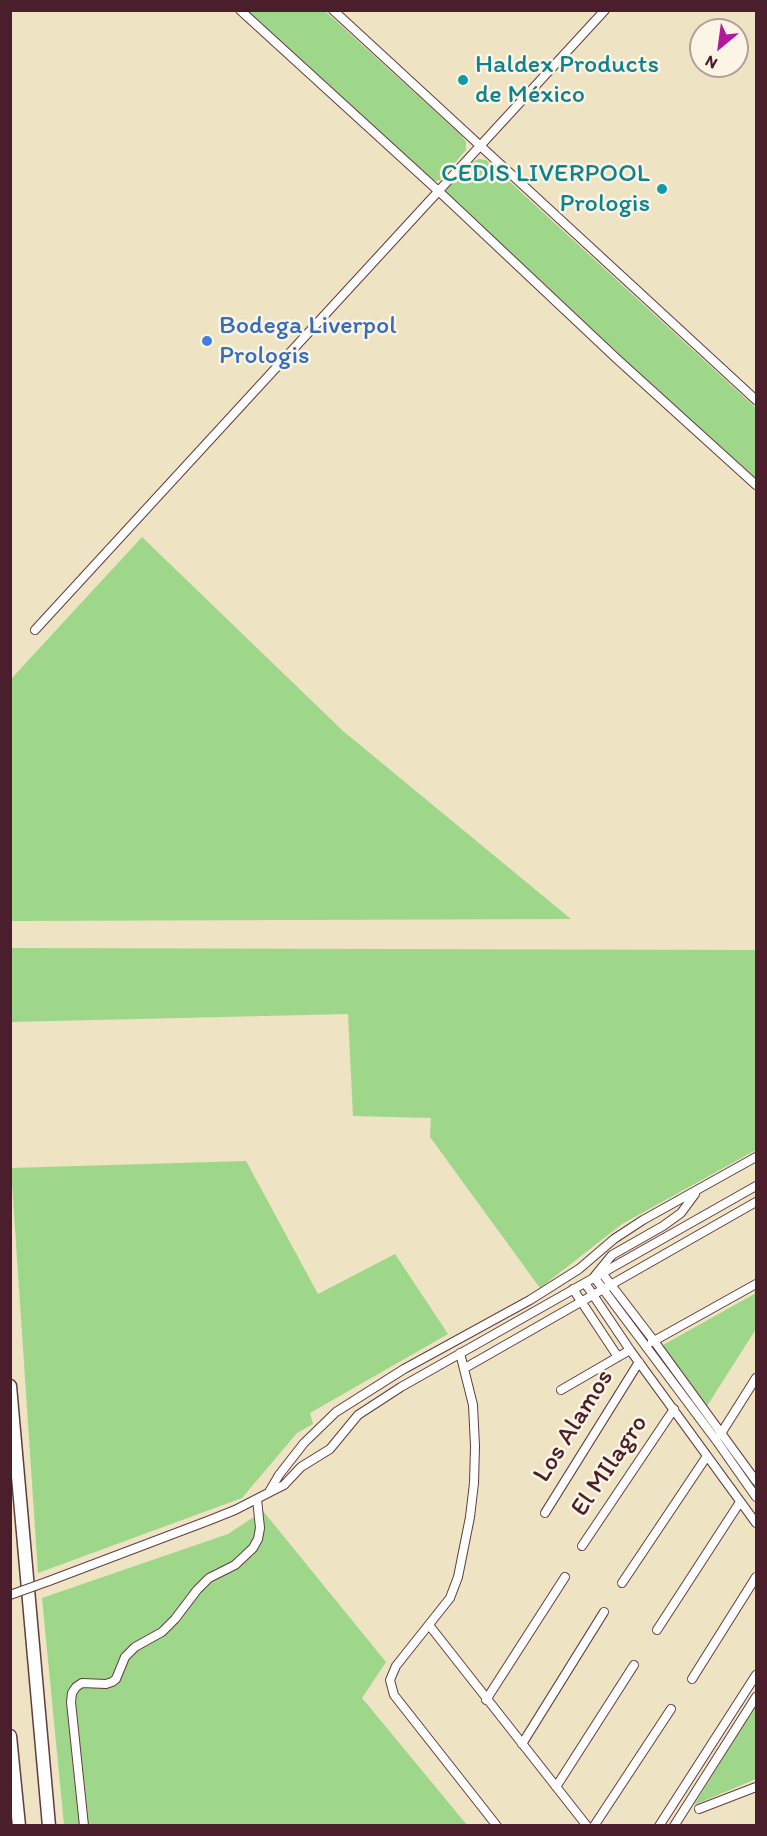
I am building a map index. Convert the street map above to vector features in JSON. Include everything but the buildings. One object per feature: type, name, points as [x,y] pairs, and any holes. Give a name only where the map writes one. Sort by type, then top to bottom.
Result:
[{"type":"highway","points":[[10,1386],[49,1826]]},
{"type":"highway","points":[[10,1736],[19,1826]]},
{"type":"street","points":[[240,10],[756,485]]},
{"type":"street","points":[[333,10],[756,400]]},
{"type":"street","points":[[35,630],[605,10]]},
{"type":"street","points":[[268,1493],[293,1457],[336,1412],[404,1369],[530,1300],[579,1269],[614,1239],[643,1220],[756,1157]]},
{"type":"street","points":[[10,1595],[210,1520],[284,1485],[300,1467],[330,1449],[358,1415],[460,1353],[756,1186]]},
{"type":"street","points":[[598,1275],[612,1255],[681,1213],[697,1190]]},
{"type":"street","points":[[465,1368],[756,1202]]},
{"type":"street","points":[[598,1275],[646,1346],[756,1497]]},
{"type":"street","points":[[585,1283],[630,1350],[756,1523]]},
{"type":"street","points":[[646,1346],[756,1284]]},
{"type":"street","points":[[607,1288],[654,1341],[756,1478]]},
{"type":"street","points":[[573,1289],[618,1357]]},
{"type":"street","points":[[561,1390],[630,1350]]},
{"type":"street","points":[[460,1353],[473,1405],[475,1426],[474,1483],[470,1516],[454,1588],[445,1605],[390,1680],[394,1695],[497,1826]]},
{"type":"street","name":"Los Alamos","points":[[545,1513],[639,1362]]},
{"type":"street","points":[[716,1440],[756,1378]]},
{"type":"street","name":"El MIlagro","points":[[582,1546],[674,1409]]},
{"type":"street","points":[[622,1583],[707,1456]]},
{"type":"street","points":[[84,1826],[71,1702],[72,1693],[82,1683],[106,1684],[116,1679],[125,1657],[135,1647],[162,1632],[209,1578],[235,1565],[253,1548],[260,1528],[257,1499]]},
{"type":"street","points":[[657,1630],[741,1502]]},
{"type":"street","points":[[486,1700],[565,1577]]},
{"type":"street","points":[[692,1679],[756,1577]]},
{"type":"street","points":[[522,1744],[604,1612]]},
{"type":"street","points":[[429,1625],[587,1826]]},
{"type":"street","points":[[556,1787],[634,1665]]},
{"type":"street","points":[[659,1826],[756,1674]]},
{"type":"street","points":[[674,1826],[756,1697]]},
{"type":"street","points":[[594,1826],[671,1709]]},
{"type":"street","points":[[720,1731],[730,1738]]},
{"type":"street","points":[[699,1809],[756,1787]]},
{"type":"green space","points":[[245,11],[325,11],[461,135],[466,142],[466,150],[440,180],[431,180]]},
{"type":"green space","points":[[479,159],[486,160],[756,408],[756,482],[444,193],[471,163]]},
{"type":"green space","points":[[142,537],[343,731],[571,919],[11,921],[11,679]]},
{"type":"green space","points":[[11,948],[756,950],[756,1150],[622,1224],[540,1288],[430,1137],[431,1118],[353,1116],[348,1014],[11,1022]]},
{"type":"green space","points":[[246,1161],[318,1294],[395,1254],[448,1334],[310,1413],[313,1424],[297,1433],[242,1498],[38,1573],[11,1168]]},
{"type":"green space","points":[[756,1293],[756,1329],[707,1406],[663,1345]]},
{"type":"green space","points":[[263,1511],[386,1662],[362,1698],[467,1825],[64,1825],[42,1598],[228,1534]]},
{"type":"green space","points":[[756,1705],[756,1779],[694,1805]]},
{"type":"place","name":"Haldex Products de México","points":[[463,80]]},
{"type":"place","name":"CEDIS LIVERPOOL Prologis","points":[[662,189]]},
{"type":"place","name":"Bodega Liverpol Prologis","points":[[207,341]]}]
